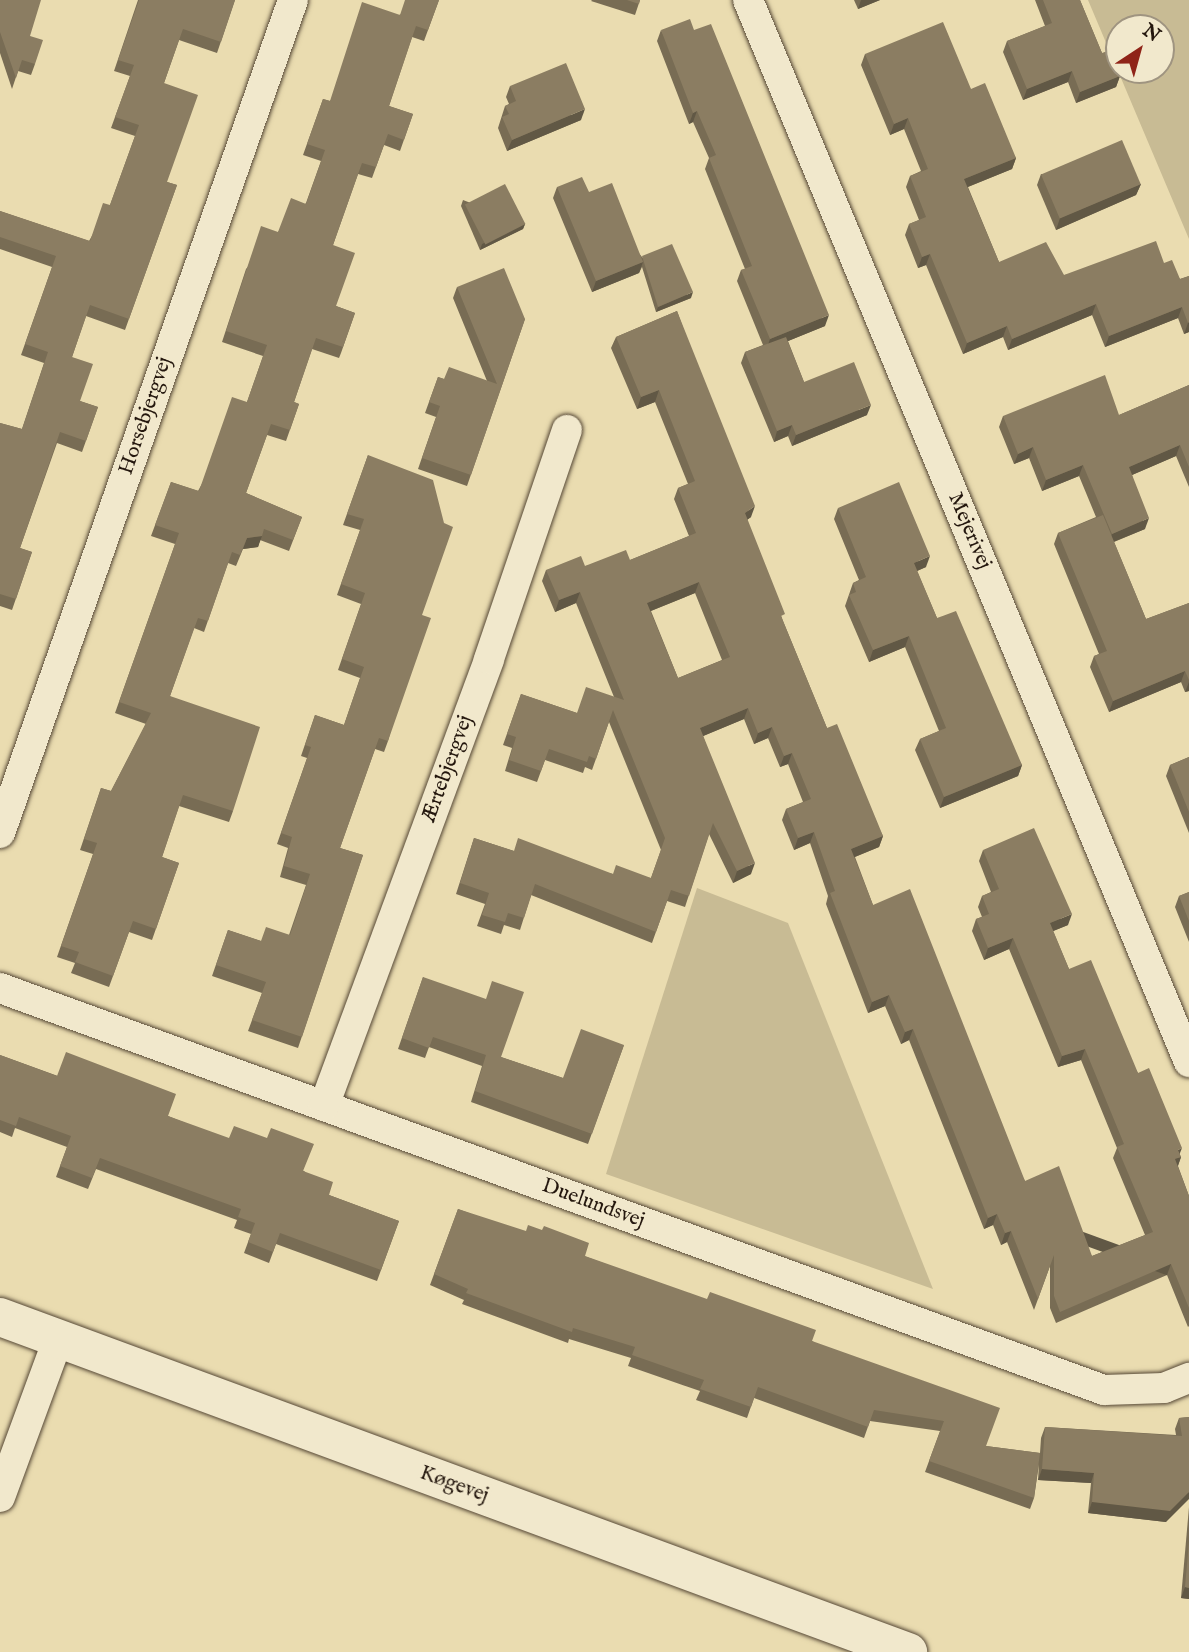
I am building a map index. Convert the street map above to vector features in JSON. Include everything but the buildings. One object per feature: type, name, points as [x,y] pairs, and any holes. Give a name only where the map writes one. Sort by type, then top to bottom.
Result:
[{"type":"street","name":"Horsebjergvej","points":[[0,833],[293,0]]},
{"type":"street","name":"Mejerivej","points":[[748,0],[1189,1062]]},
{"type":"street","name":"Ærtebjergvej","points":[[324,1106],[489,659],[567,430]]},
{"type":"street","name":"Duelundsvej","points":[[0,988],[1104,1390],[1164,1388],[1189,1378]]},
{"type":"street","name":"Køgevej","points":[[0,1317],[908,1652]]},
{"type":"street","points":[[0,1497],[58,1339]]},
{"type":"shaded area","points":[[1088,0],[1189,0],[1189,239],[1123,84],[1175,84],[1175,14],[1105,14],[1105,40]]},
{"type":"shaded area","points":[[697,888],[788,923],[933,1289],[606,1174]]}]
